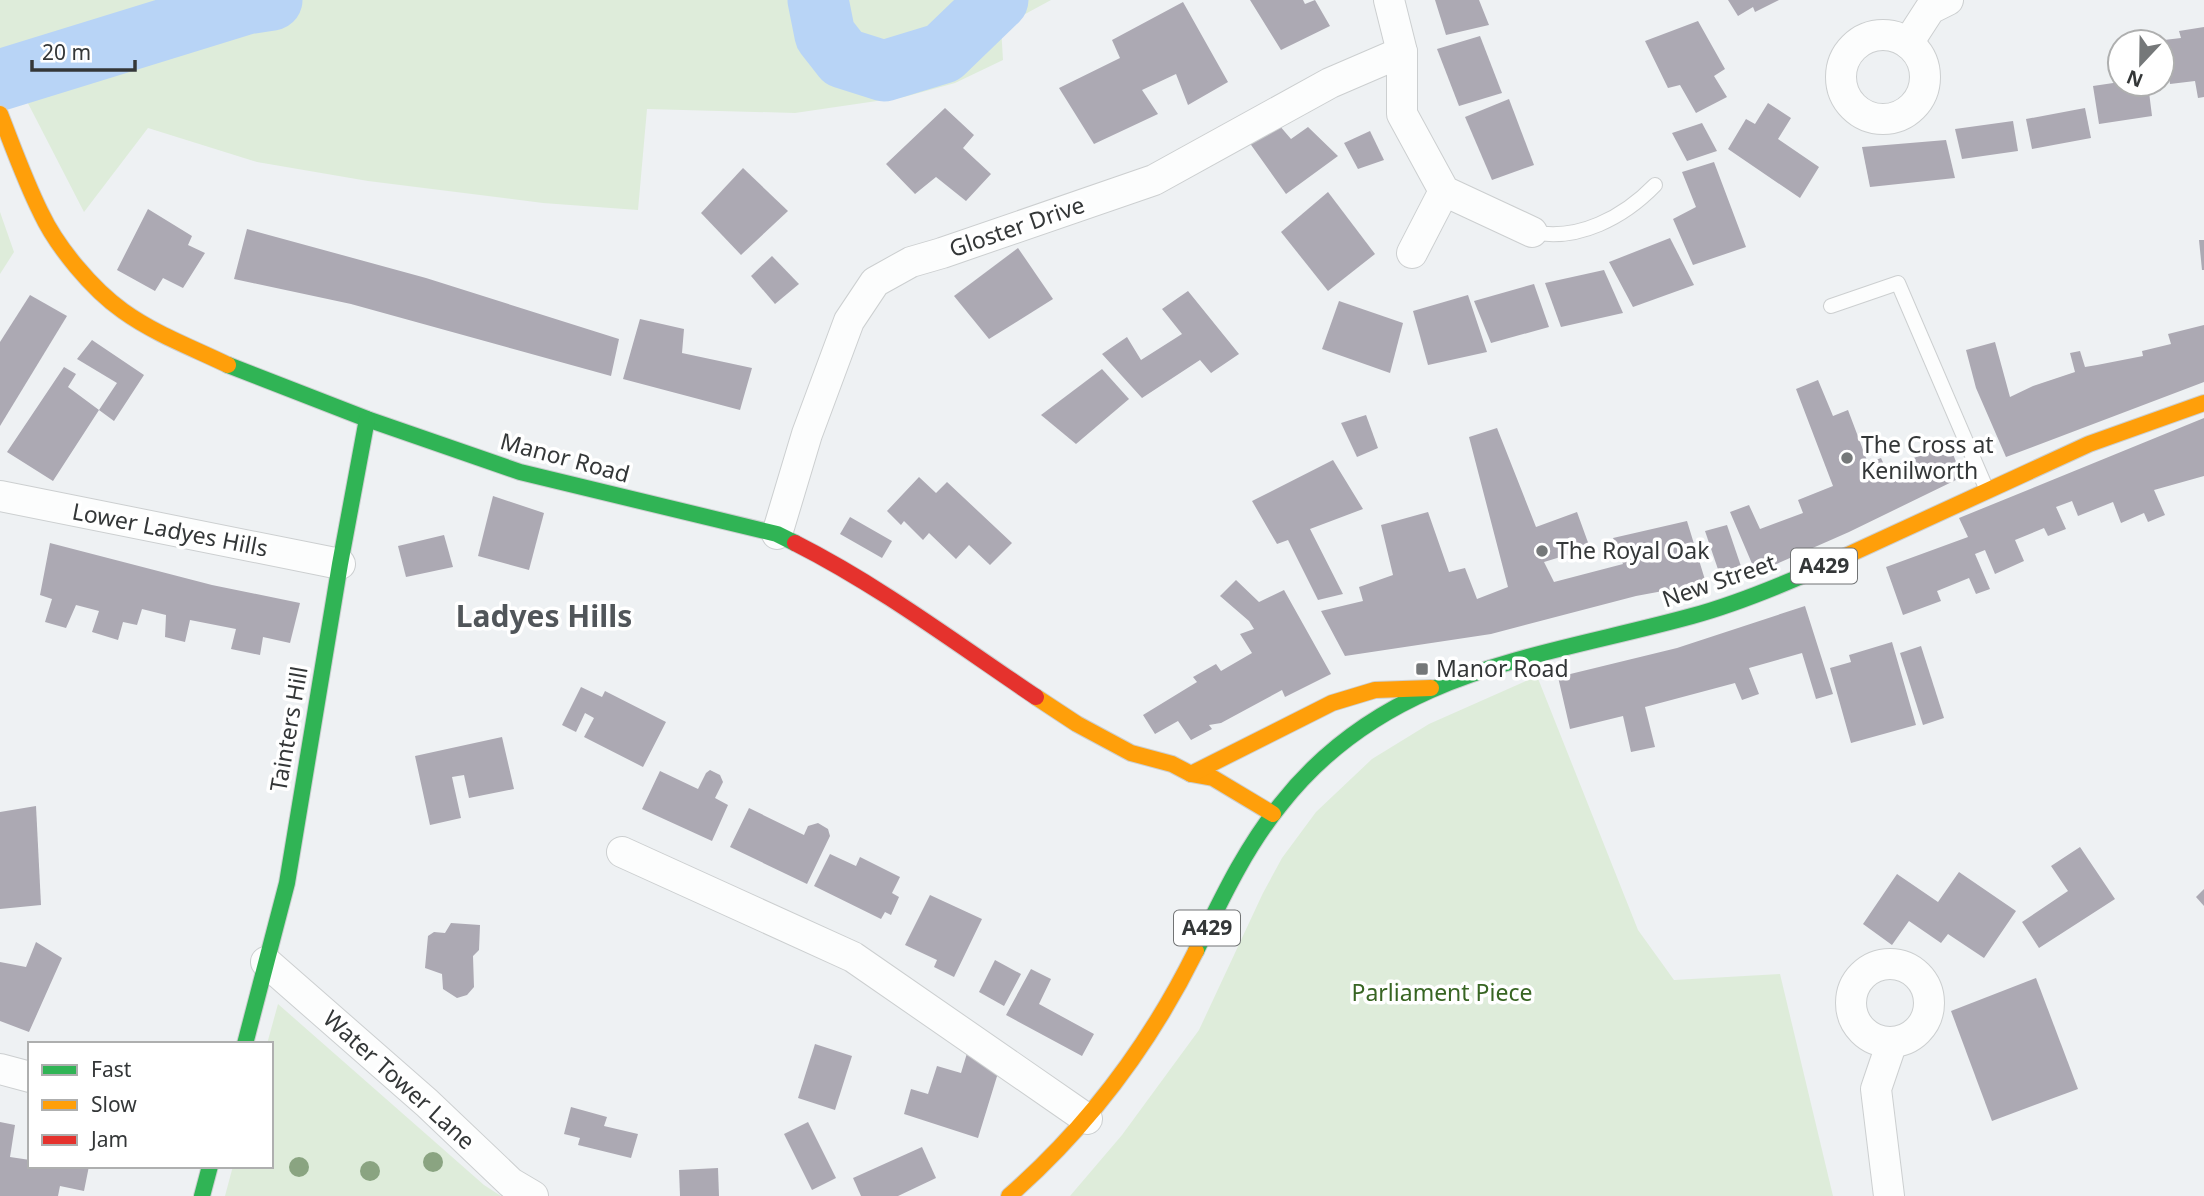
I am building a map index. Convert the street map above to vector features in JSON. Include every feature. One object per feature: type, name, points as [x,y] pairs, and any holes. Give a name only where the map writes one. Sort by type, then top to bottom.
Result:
[{"type":"street","points":[[1389,0],[1402,52],[1402,114],[1444,191],[1532,232]]},
{"type":"street","points":[[1908,43],[1930,9],[1948,0]]},
{"type":"street","name":"Gloster Drive","points":[[777,534],[807,434],[849,321],[875,282],[912,262],[1154,180],[1330,83],[1402,52]]},
{"type":"street","name":"Manor Road","points":[[0,114],[41,214],[77,266],[98,290],[123,311],[156,331],[226,364],[368,419],[520,472],[777,534],[834,563],[1077,724],[1131,753],[1172,764],[1191,774],[1213,778],[1273,814]]},
{"type":"street","points":[[1412,253],[1444,191]]},
{"type":"street","name":"New Street","points":[[1431,688],[1524,658],[1671,622],[1753,597],[2094,442],[2204,403]]},
{"type":"street","name":"Tainters Hill","points":[[246,1042],[287,883],[340,564],[368,419]]},
{"type":"street","name":"Lower Ladyes Hills","points":[[0,496],[340,564]]},
{"type":"street","points":[[1191,774],[1332,703],[1374,690],[1431,688]]},
{"type":"street","name":"A429","points":[[1009,1196],[1058,1152],[1113,1088],[1163,1014],[1233,875],[1273,814],[1304,778],[1338,748],[1376,720],[1431,688]]},
{"type":"street","points":[[622,852],[853,957],[1087,1119]]},
{"type":"street","name":"Water Tower Lane","points":[[266,962],[427,1103],[511,1184],[533,1196]]},
{"type":"street","points":[[1889,1196],[1876,1089],[1892,1042]]},
{"type":"street","points":[[0,1069],[28,1076]]},
{"type":"street","points":[[202,1196],[209,1168]]},
{"type":"lane","points":[[1532,232],[1558,235],[1612,219],[1627,211],[1656,185]]},
{"type":"lane","points":[[1831,306],[1898,283],[1987,489]]},
{"type":"green space","points":[[0,0],[1051,0],[1001,27],[1003,60],[955,83],[904,97],[795,113],[647,109],[638,210],[543,203],[368,181],[257,162],[148,128],[84,212],[0,49]]},
{"type":"green space","points":[[0,212],[14,252],[0,274]]},
{"type":"green space","name":"Parliament Piece","points":[[1537,676],[1638,930],[1674,980],[1780,974],[1833,1196],[1070,1196],[1122,1135],[1199,1030],[1263,893],[1282,858],[1316,812],[1372,759],[1429,724]]},
{"type":"green space","points":[[278,1004],[484,1185],[501,1196],[225,1196],[232,1168],[273,1168],[273,1042],[268,1042]]},
{"type":"building","points":[[1250,0],[1303,0],[1305,4],[1315,0],[1330,26],[1281,50]]},
{"type":"building","points":[[1435,0],[1479,0],[1489,25],[1446,35]]},
{"type":"building","points":[[1728,0],[1779,0],[1755,12],[1753,7],[1738,16]]},
{"type":"building","points":[[1183,2],[1228,82],[1188,105],[1176,74],[1142,90],[1158,114],[1094,144],[1059,88],[1120,58],[1112,40]]},
{"type":"building","points":[[1698,21],[1725,69],[1714,76],[1727,97],[1696,113],[1680,85],[1668,88],[1645,41]]},
{"type":"building","points":[[2204,27],[2204,97],[2198,98],[2195,81],[2176,83],[2176,39],[2181,38],[2179,31]]},
{"type":"building","points":[[1480,36],[1502,93],[1459,106],[1437,49]]},
{"type":"building","points":[[2106,84],[2106,98],[2150,98],[2152,116],[2099,124],[2093,86]]},
{"type":"building","points":[[1509,99],[1534,165],[1492,180],[1465,117]]},
{"type":"building","points":[[1768,103],[1791,118],[1778,139],[1819,167],[1800,198],[1728,149],[1746,119],[1755,124]]},
{"type":"building","points":[[945,108],[974,135],[963,148],[991,174],[966,201],[936,177],[915,194],[886,164]]},
{"type":"building","points":[[2085,108],[2091,138],[2032,149],[2026,119]]},
{"type":"building","points":[[1267,111],[1291,139],[1308,127],[1338,156],[1286,194],[1244,135]]},
{"type":"building","points":[[2013,121],[2018,151],[1962,159],[1955,129]]},
{"type":"building","points":[[1702,123],[1717,151],[1687,161],[1672,133]]},
{"type":"building","points":[[1370,131],[1384,160],[1358,169],[1344,143]]},
{"type":"building","points":[[1946,140],[1955,178],[1870,187],[1862,147]]},
{"type":"building","points":[[1714,162],[1746,247],[1693,265],[1673,219],[1696,207],[1682,172]]},
{"type":"building","points":[[743,168],[788,211],[741,255],[701,213]]},
{"type":"building","points":[[1328,192],[1375,254],[1328,291],[1281,232]]},
{"type":"building","points":[[148,209],[192,236],[188,245],[205,253],[183,288],[163,278],[155,291],[117,270]]},
{"type":"building","points":[[247,229],[426,278],[619,339],[611,376],[351,304],[234,279]]},
{"type":"building","points":[[1670,238],[1694,285],[1633,307],[1609,262]]},
{"type":"building","points":[[2199,240],[2204,240],[2204,270],[2202,270]]},
{"type":"building","points":[[1018,248],[1053,299],[989,339],[954,296]]},
{"type":"building","points":[[772,256],[799,284],[775,304],[751,276]]},
{"type":"building","points":[[1604,270],[1623,313],[1561,327],[1545,283]]},
{"type":"building","points":[[1534,284],[1549,327],[1491,343],[1474,301]]},
{"type":"building","points":[[1188,291],[1239,354],[1211,373],[1200,360],[1142,398],[1102,354],[1127,337],[1141,360],[1182,334],[1162,309]]},
{"type":"building","points":[[30,295],[67,316],[0,426],[0,342]]},
{"type":"building","points":[[1468,295],[1487,352],[1428,365],[1413,311]]},
{"type":"building","points":[[1339,301],[1403,323],[1390,373],[1322,349]]},
{"type":"building","points":[[640,319],[684,329],[682,353],[752,368],[740,410],[623,379]]},
{"type":"building","points":[[2204,325],[2204,382],[2006,457],[1976,388],[1966,350],[1995,342],[2010,397],[2075,372],[2070,353],[2080,351],[2085,367],[2143,356],[2142,351],[2171,344],[2168,334]]},
{"type":"building","points":[[92,340],[144,375],[114,421],[99,410],[117,383],[77,359]]},
{"type":"building","points":[[64,367],[76,374],[68,387],[99,410],[53,481],[7,452]]},
{"type":"building","points":[[1102,369],[1129,399],[1076,444],[1041,415]]},
{"type":"building","points":[[1818,380],[1833,416],[1848,410],[1868,463],[1881,458],[1886,469],[1949,444],[1962,477],[1849,532],[1756,573],[1730,512],[1749,505],[1760,529],[1803,513],[1798,500],[1833,486],[1796,389]]},
{"type":"building","points":[[1366,415],[1378,448],[1357,457],[1341,423]]},
{"type":"building","points":[[2204,418],[2204,476],[2154,490],[2165,515],[2148,522],[2144,513],[2121,523],[2113,502],[2078,516],[2072,501],[2056,507],[2066,529],[2048,536],[2044,528],[2015,540],[2024,561],[1995,574],[1985,550],[1975,554],[1990,589],[1976,594],[1969,578],[1937,591],[1941,601],[1903,615],[1886,567],[1968,537],[1959,518]]},
{"type":"building","points":[[1497,428],[1536,527],[1577,512],[1590,548],[1544,562],[1554,582],[1623,564],[1613,538],[1687,521],[1706,583],[1636,596],[1491,634],[1345,656],[1321,611],[1363,601],[1359,587],[1393,575],[1381,525],[1428,512],[1449,572],[1465,568],[1477,599],[1508,587],[1469,437]]},
{"type":"building","points":[[1333,460],[1363,509],[1310,529],[1343,594],[1318,600],[1288,540],[1277,544],[1252,501]]},
{"type":"building","points":[[919,477],[936,493],[947,482],[1012,543],[990,565],[969,545],[956,559],[929,533],[923,540],[904,521],[901,525],[887,511]]},
{"type":"building","points":[[493,496],[544,513],[529,570],[478,556]]},
{"type":"building","points":[[850,517],[892,541],[882,558],[840,534]]},
{"type":"building","points":[[1727,525],[1745,578],[1724,587],[1705,531]]},
{"type":"building","points":[[444,535],[453,567],[406,577],[398,546]]},
{"type":"building","points":[[50,543],[212,585],[300,603],[290,643],[263,637],[260,655],[231,649],[236,629],[190,620],[185,642],[165,637],[166,615],[142,609],[137,625],[123,622],[118,640],[92,632],[99,611],[76,605],[66,628],[45,622],[52,599],[40,595]]},
{"type":"building","points":[[1236,580],[1259,602],[1284,590],[1331,674],[1285,697],[1282,690],[1221,723],[1209,725],[1212,729],[1191,740],[1178,721],[1155,734],[1143,715],[1197,682],[1193,677],[1216,664],[1221,671],[1252,653],[1240,634],[1254,629],[1249,621],[1220,596]]},
{"type":"building","points":[[1805,606],[1833,694],[1816,699],[1802,653],[1749,668],[1759,694],[1742,700],[1735,683],[1645,707],[1655,747],[1631,752],[1623,716],[1570,729],[1558,677],[1677,648]]},
{"type":"building","points":[[1892,642],[1916,725],[1851,743],[1830,668],[1851,662],[1849,655]]},
{"type":"building","points":[[1921,646],[1944,718],[1923,725],[1900,653]]},
{"type":"building","points":[[581,687],[602,697],[605,691],[666,722],[643,767],[584,737],[594,718],[585,713],[576,732],[562,725]]},
{"type":"building","points":[[502,737],[514,789],[469,798],[464,775],[452,777],[461,818],[430,825],[415,756]]},
{"type":"building","points":[[710,770],[720,775],[723,782],[715,798],[728,805],[712,841],[642,809],[660,771],[698,789]]},
{"type":"building","points":[[36,806],[41,905],[0,909],[0,812]]},
{"type":"building","points":[[749,808],[804,835],[808,826],[818,823],[828,829],[830,836],[807,884],[730,847]]},
{"type":"building","points":[[2080,847],[2115,899],[2039,948],[2022,922],[2068,891],[2051,866]]},
{"type":"building","points":[[830,854],[856,866],[860,857],[900,877],[892,893],[899,897],[891,915],[885,912],[881,919],[814,886]]},
{"type":"building","points":[[1959,872],[2016,911],[1984,958],[1948,934],[1941,943],[1909,921],[1892,945],[1863,924],[1897,874],[1938,902]]},
{"type":"building","points":[[2204,889],[2204,906],[2196,897]]},
{"type":"building","points":[[930,895],[982,919],[954,977],[934,967],[937,960],[905,945]]},
{"type":"building","points":[[451,923],[480,925],[479,950],[473,956],[474,987],[467,995],[457,998],[443,989],[442,974],[425,968],[428,936],[434,932],[445,933]]},
{"type":"building","points":[[36,942],[62,958],[29,1032],[0,1021],[0,962],[26,967]]},
{"type":"building","points":[[995,960],[1021,974],[1004,1006],[979,992]]},
{"type":"building","points":[[1031,969],[1051,979],[1039,1004],[1094,1034],[1082,1056],[1006,1015]]},
{"type":"building","points":[[2036,978],[2078,1089],[1992,1121],[1951,1011]]},
{"type":"building","points":[[815,1044],[852,1056],[835,1110],[798,1098]]},
{"type":"building","points":[[968,1050],[1002,1060],[978,1138],[904,1114],[911,1089],[928,1094],[937,1066],[961,1073]]},
{"type":"building","points":[[571,1107],[607,1117],[604,1126],[638,1134],[631,1158],[578,1145],[580,1138],[564,1134]]},
{"type":"building","points":[[0,1122],[15,1125],[10,1157],[28,1160],[28,1168],[89,1168],[84,1191],[60,1186],[58,1196],[0,1196]]},
{"type":"building","points":[[808,1122],[836,1178],[812,1190],[784,1134]]},
{"type":"building","points":[[922,1147],[936,1178],[898,1196],[861,1196],[853,1178]]},
{"type":"building","points":[[718,1168],[719,1196],[680,1196],[679,1170]]},
{"type":"waterway","points":[[0,80],[246,4],[272,0]]},
{"type":"waterway","points":[[818,0],[825,35],[843,58],[884,71],[943,53],[998,0]]},
{"type":"traffic: fast","points":[[228,365],[367,419],[520,472],[777,534],[795,543]]},
{"type":"traffic: fast","points":[[246,1042],[287,883],[367,419]]},
{"type":"traffic: fast","points":[[1196,951],[1234,875],[1268,821],[1323,759],[1368,724],[1417,696],[1469,675],[1523,658],[1707,612],[1811,572]]},
{"type":"traffic: fast","points":[[202,1196],[209,1168]]},
{"type":"traffic: slow","points":[[0,114],[48,226],[88,279],[111,302],[135,319],[228,365]]},
{"type":"traffic: slow","points":[[1811,572],[2089,444],[2204,403]]},
{"type":"traffic: slow","points":[[1191,774],[1332,703],[1375,690],[1431,688]]},
{"type":"traffic: slow","points":[[1036,697],[1077,724],[1131,753],[1172,764],[1191,774],[1213,778],[1273,814]]},
{"type":"traffic: slow","points":[[1009,1196],[1065,1142],[1115,1083],[1158,1020],[1196,951]]},
{"type":"traffic: jam","points":[[795,543],[888,597],[1036,697]]},
{"type":"place","name":"The Cross at Kenilworth","points":[[1847,458]]},
{"type":"place","name":"The Royal Oak","points":[[1542,551]]},
{"type":"place","name":"Manor Road","points":[[1422,669]]},
{"type":"district","name":"Ladyes Hills","points":[[544,617]]}]
